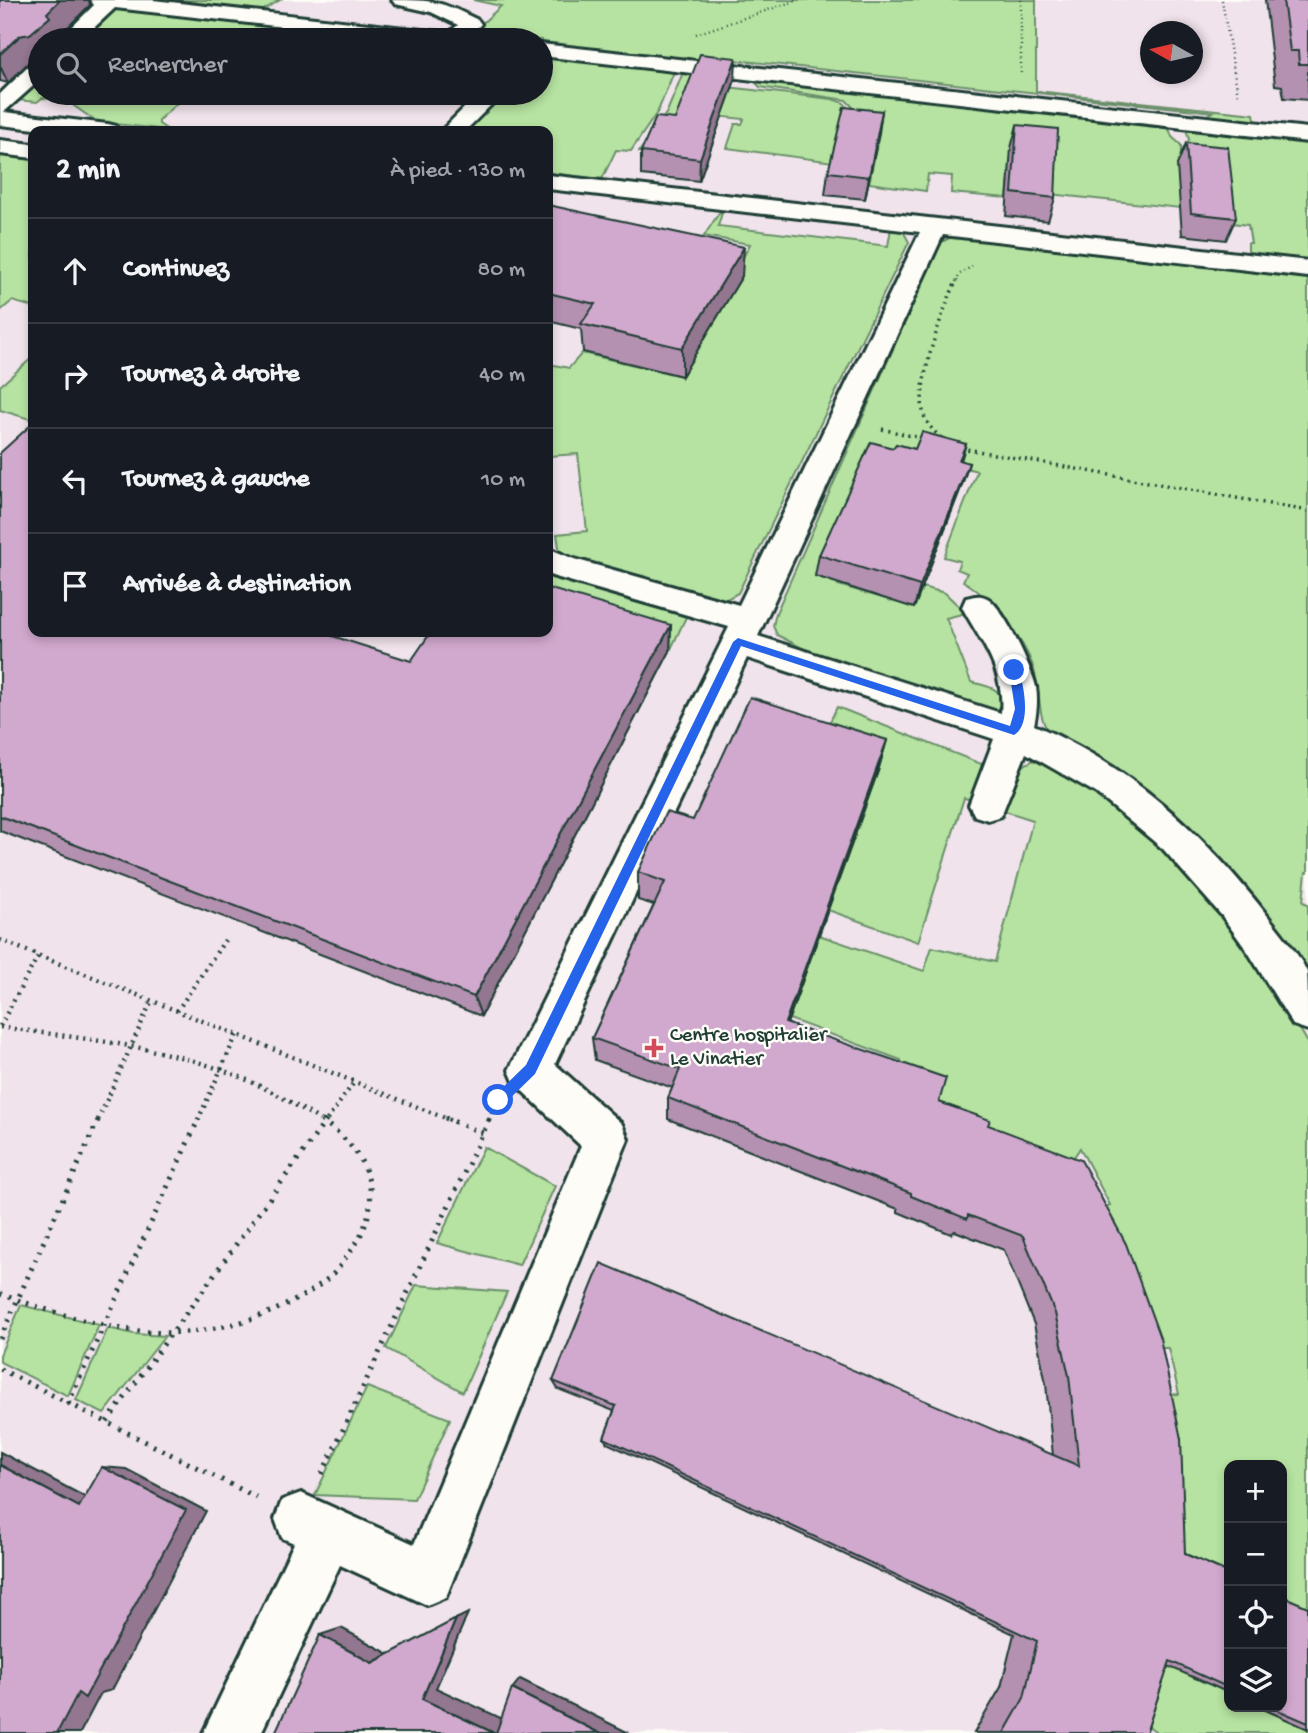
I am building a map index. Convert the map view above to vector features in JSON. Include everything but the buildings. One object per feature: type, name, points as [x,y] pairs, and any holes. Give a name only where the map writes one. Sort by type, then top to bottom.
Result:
[{"type":"lane","points":[[267,20],[298,0]]},
{"type":"lane","points":[[402,0],[437,7],[471,24],[467,28]]},
{"type":"lane","points":[[80,28],[105,1],[342,28]]},
{"type":"lane","points":[[553,51],[1308,135]]},
{"type":"lane","points":[[0,106],[28,79]]},
{"type":"lane","points":[[457,126],[479,105]]},
{"type":"lane","points":[[0,118],[66,126]]},
{"type":"lane","points":[[0,148],[28,151]]},
{"type":"lane","points":[[553,183],[1308,269]]},
{"type":"lane","points":[[640,215],[653,193]]},
{"type":"lane","points":[[231,1733],[314,1526],[427,1578],[606,1139],[530,1070],[743,631],[935,226]]},
{"type":"lane","points":[[553,562],[563,568],[1014,731],[1076,761],[1112,785],[1166,829],[1232,900],[1308,1011]]},
{"type":"lane","points":[[978,607],[1001,638],[1014,670],[1020,709],[988,805]]},
{"type":"path","points":[[689,36],[798,0]]},
{"type":"path","points":[[1020,102],[1021,0]]},
{"type":"path","points":[[1222,0],[1244,127]]},
{"type":"path","points":[[945,441],[929,426],[923,412],[922,382],[952,290],[960,274],[973,265],[984,262]]},
{"type":"path","points":[[844,420],[925,439]]},
{"type":"path","points":[[952,446],[975,453],[1308,511]]},
{"type":"path","points":[[0,940],[483,1133]]},
{"type":"path","points":[[177,1011],[225,940]]},
{"type":"path","points":[[0,1294],[136,1331],[171,1334],[245,1321],[293,1301],[327,1281],[365,1230],[373,1205],[372,1186],[366,1167],[351,1144],[325,1122],[276,1094],[220,1069],[130,1049],[0,1027],[38,956]]},
{"type":"path","points":[[0,1339],[151,1002]]},
{"type":"path","points":[[68,1404],[237,1034]]},
{"type":"path","points":[[0,1369],[314,1526],[498,1100],[530,1070]]},
{"type":"path","points":[[107,1422],[355,1081]]},
{"type":"shaded area","name":"Centre hospitalier Le Vinatier","points":[[0,0],[1308,0],[1308,1733],[0,1733]]},
{"type":"green space","points":[[161,0],[280,0],[260,12],[161,4],[164,1]]},
{"type":"green space","points":[[473,0],[1036,0],[1036,91],[1254,114],[1256,125],[1202,119],[1213,112],[735,60],[720,66],[553,47],[553,28],[477,28],[501,6]]},
{"type":"green space","points":[[126,7],[235,18],[280,28],[90,28],[107,13]]},
{"type":"green space","points":[[553,56],[676,67],[658,111],[631,151],[616,150],[602,179],[553,174],[553,126],[464,126],[489,105],[553,105]]},
{"type":"green space","points":[[684,70],[732,75],[650,153],[639,152],[667,112]]},
{"type":"green space","points":[[755,78],[1167,123],[1172,137],[1181,145],[1180,208],[1049,194],[1012,148],[1007,198],[951,193],[952,176],[928,174],[926,191],[869,183],[879,134],[846,100],[760,87]]},
{"type":"green space","points":[[727,87],[832,99],[844,103],[850,110],[833,162],[727,148],[735,124],[742,124],[744,119],[696,114]]},
{"type":"green space","points":[[28,88],[28,101],[16,100]]},
{"type":"green space","points":[[175,105],[159,120],[162,126],[97,122],[74,106]]},
{"type":"green space","points":[[1185,126],[1308,142],[1308,259],[1248,253],[1248,243],[1251,243],[1248,225],[1224,222],[1186,146],[1189,139]]},
{"type":"green space","points":[[0,153],[28,156],[28,306],[12,301],[0,311]]},
{"type":"green space","points":[[719,213],[722,213],[718,226],[888,246],[891,228],[903,231],[909,242],[738,593],[725,600],[711,599],[564,556],[559,548],[557,534],[587,531],[578,454],[553,456],[553,365],[569,368],[582,353],[682,376],[750,244],[704,236]]},
{"type":"green space","points":[[953,236],[1308,276],[1308,872],[1303,902],[1308,904],[1308,988],[1243,899],[1051,736],[1043,722],[1031,662],[1017,635],[985,598],[963,581],[967,573],[957,569],[960,561],[944,557],[977,471],[917,455],[838,585],[914,607],[922,587],[945,593],[966,613],[946,618],[971,682],[998,692],[1002,710],[995,711],[818,656],[777,635],[773,626],[776,613],[940,243]]},
{"type":"green space","points":[[28,361],[28,418],[0,410],[0,386]]},
{"type":"green space","points":[[553,575],[687,615],[670,651],[553,616]]},
{"type":"green space","points":[[837,707],[984,765],[973,800],[964,798],[918,942],[828,910],[825,732]]},
{"type":"green space","points":[[1039,759],[1074,774],[1170,853],[1228,921],[1274,984],[1308,1043],[1308,1619],[1287,1610],[1287,1460],[1224,1460],[1224,1583],[1163,1556],[1152,1395],[1179,1394],[1168,1348],[1140,1348],[1091,1214],[1110,1205],[1080,1148],[1060,1178],[907,1090],[901,1060],[789,1019],[819,935],[924,971],[932,947],[995,962],[1033,820],[1002,810],[1018,771],[1031,761]]},
{"type":"green space","points":[[484,1147],[555,1186],[519,1265],[437,1243]]},
{"type":"green space","points":[[416,1285],[507,1292],[463,1392],[386,1348]]},
{"type":"green space","points":[[21,1305],[99,1325],[68,1396],[0,1362],[0,1355]]},
{"type":"green space","points":[[108,1328],[134,1334],[165,1336],[104,1414],[76,1400]]},
{"type":"green space","points":[[367,1387],[450,1419],[414,1499],[315,1495]]},
{"type":"green space","points":[[1139,1652],[1224,1691],[1224,1712],[1270,1712],[1308,1729],[1308,1733],[1158,1733],[1130,1713]]},
{"type":"place","name":"Centre hospitalier Le Vinatier","points":[[654,1048]]},
{"type":"route","points":[[498,1100],[530,1070],[738,642],[1014,731],[1020,709],[1014,670]]}]
